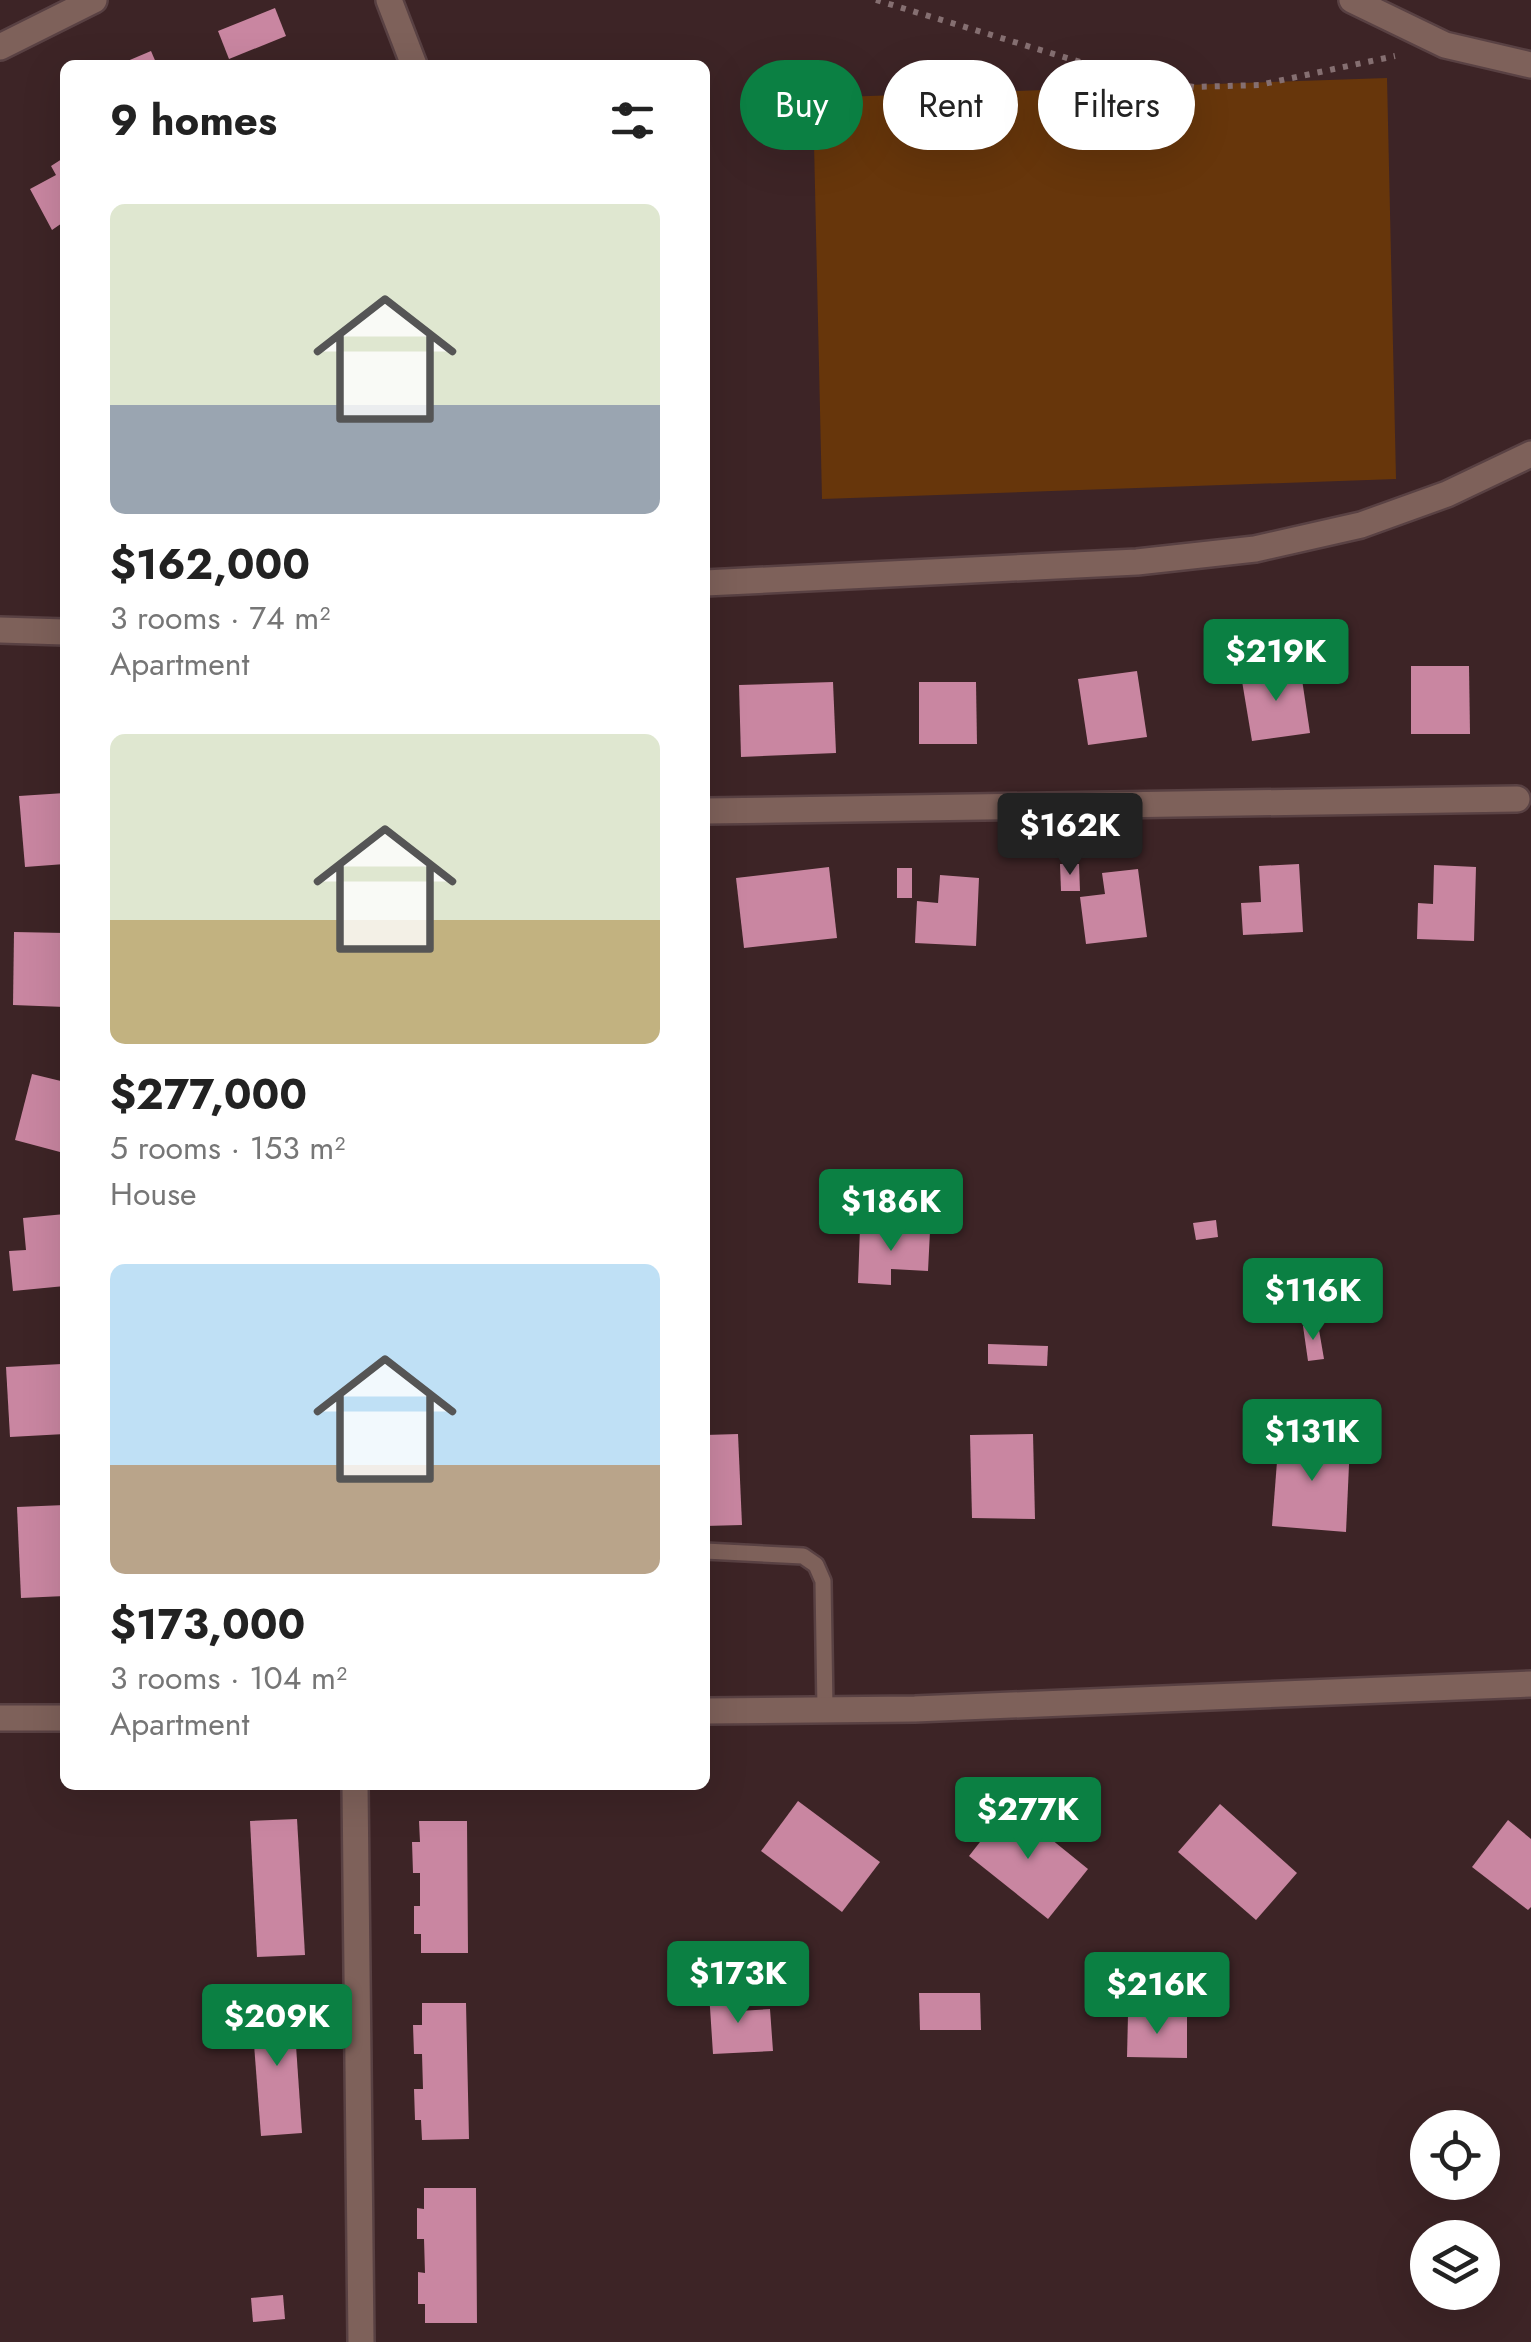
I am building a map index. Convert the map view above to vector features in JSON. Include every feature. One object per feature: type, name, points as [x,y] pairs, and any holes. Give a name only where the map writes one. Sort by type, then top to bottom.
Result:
[{"type":"street","points":[[0,47],[94,0]]},
{"type":"street","points":[[388,0],[412,60]]},
{"type":"street","points":[[1352,0],[1445,45],[1531,65]]},
{"type":"street","points":[[710,582],[1137,562],[1255,549],[1361,525],[1447,494],[1531,454]]},
{"type":"street","points":[[0,630],[60,632]]},
{"type":"street","points":[[710,811],[1517,799]]},
{"type":"street","points":[[710,1711],[1134,1701],[1531,1684]]},
{"type":"street","points":[[0,1718],[60,1718]]},
{"type":"street","points":[[355,1790],[361,2342]]},
{"type":"lane","points":[[710,1551],[802,1556],[816,1565],[823,1580],[825,1710]]},
{"type":"path","points":[[876,0],[1133,78],[1194,86],[1259,85],[1445,45]]},
{"type":"shaded area","points":[[1387,78],[1396,479],[822,499],[814,150],[863,150],[863,96],[883,96],[883,150],[1018,150],[1018,91],[1038,90],[1038,150],[1195,150],[1195,85]]},
{"type":"building","points":[[275,8],[286,36],[229,59],[218,31]]},
{"type":"building","points":[[151,51],[155,60],[130,60]]},
{"type":"building","points":[[60,160],[60,224],[52,230],[30,189],[56,175],[51,166]]},
{"type":"building","points":[[1300,666],[1310,733],[1252,741],[1241,675]]},
{"type":"building","points":[[1411,666],[1469,666],[1470,734],[1411,734]]},
{"type":"building","points":[[1137,671],[1147,737],[1088,745],[1078,679]]},
{"type":"building","points":[[833,682],[836,753],[741,757],[739,685]]},
{"type":"building","points":[[919,682],[976,682],[977,744],[919,744]]},
{"type":"building","points":[[60,793],[60,864],[25,867],[19,796]]},
{"type":"building","points":[[1060,864],[1079,864],[1080,891],[1061,891]]},
{"type":"building","points":[[1299,864],[1303,932],[1243,935],[1241,903],[1261,902],[1259,866]]},
{"type":"building","points":[[1434,865],[1476,867],[1474,941],[1417,939],[1418,903],[1433,904]]},
{"type":"building","points":[[829,867],[837,938],[744,948],[736,878]]},
{"type":"building","points":[[897,868],[912,868],[912,898],[897,898]]},
{"type":"building","points":[[1138,869],[1147,937],[1086,944],[1080,897],[1105,894],[1102,873]]},
{"type":"building","points":[[940,875],[979,878],[976,946],[915,943],[917,901],[938,903]]},
{"type":"building","points":[[14,932],[60,933],[60,1007],[13,1005]]},
{"type":"building","points":[[32,1074],[60,1081],[60,1152],[15,1140]]},
{"type":"building","points":[[60,1214],[60,1286],[13,1291],[9,1251],[26,1250],[23,1218]]},
{"type":"building","points":[[1216,1220],[1218,1237],[1196,1240],[1193,1223]]},
{"type":"building","points":[[860,1228],[930,1231],[928,1271],[891,1269],[891,1285],[858,1283]]},
{"type":"building","points":[[1318,1324],[1324,1359],[1308,1361],[1303,1326]]},
{"type":"building","points":[[988,1344],[1048,1346],[1047,1366],[988,1364]]},
{"type":"building","points":[[60,1364],[60,1434],[10,1437],[6,1367]]},
{"type":"building","points":[[1304,1399],[1309,1430],[1292,1432],[1287,1401]]},
{"type":"building","points":[[738,1434],[742,1525],[710,1526],[710,1435]]},
{"type":"building","points":[[1033,1434],[1035,1519],[972,1518],[970,1435]]},
{"type":"building","points":[[1279,1436],[1350,1442],[1346,1532],[1272,1526]]},
{"type":"building","points":[[60,1505],[60,1596],[21,1598],[17,1507]]},
{"type":"building","points":[[798,1801],[880,1862],[842,1912],[761,1851]]},
{"type":"building","points":[[1220,1804],[1297,1873],[1256,1920],[1178,1852]]},
{"type":"building","points":[[1009,1805],[1088,1869],[1048,1919],[969,1856]]},
{"type":"building","points":[[297,1819],[305,1955],[257,1957],[250,1821]]},
{"type":"building","points":[[1508,1820],[1531,1839],[1528,1910],[1472,1867]]},
{"type":"building","points":[[419,1821],[467,1821],[468,1953],[421,1953],[421,1934],[414,1934],[414,1906],[420,1906],[420,1873],[413,1873],[412,1842],[420,1842]]},
{"type":"building","points":[[738,1990],[739,2011],[770,2009],[773,2051],[713,2054],[709,1992]]},
{"type":"building","points":[[919,1993],[980,1993],[981,2030],[920,2030]]},
{"type":"building","points":[[293,2002],[302,2133],[261,2136],[251,2005]]},
{"type":"building","points":[[422,2003],[466,2003],[469,2139],[422,2140],[421,2120],[415,2120],[414,2089],[423,2089],[422,2054],[414,2054],[413,2025],[422,2025]]},
{"type":"building","points":[[1128,2015],[1187,2016],[1187,2058],[1127,2057]]},
{"type":"building","points":[[424,2188],[476,2188],[477,2323],[425,2323],[425,2304],[418,2304],[418,2272],[425,2273],[424,2239],[417,2239],[417,2208],[424,2209]]},
{"type":"building","points":[[283,2295],[285,2319],[253,2322],[251,2298]]}]
